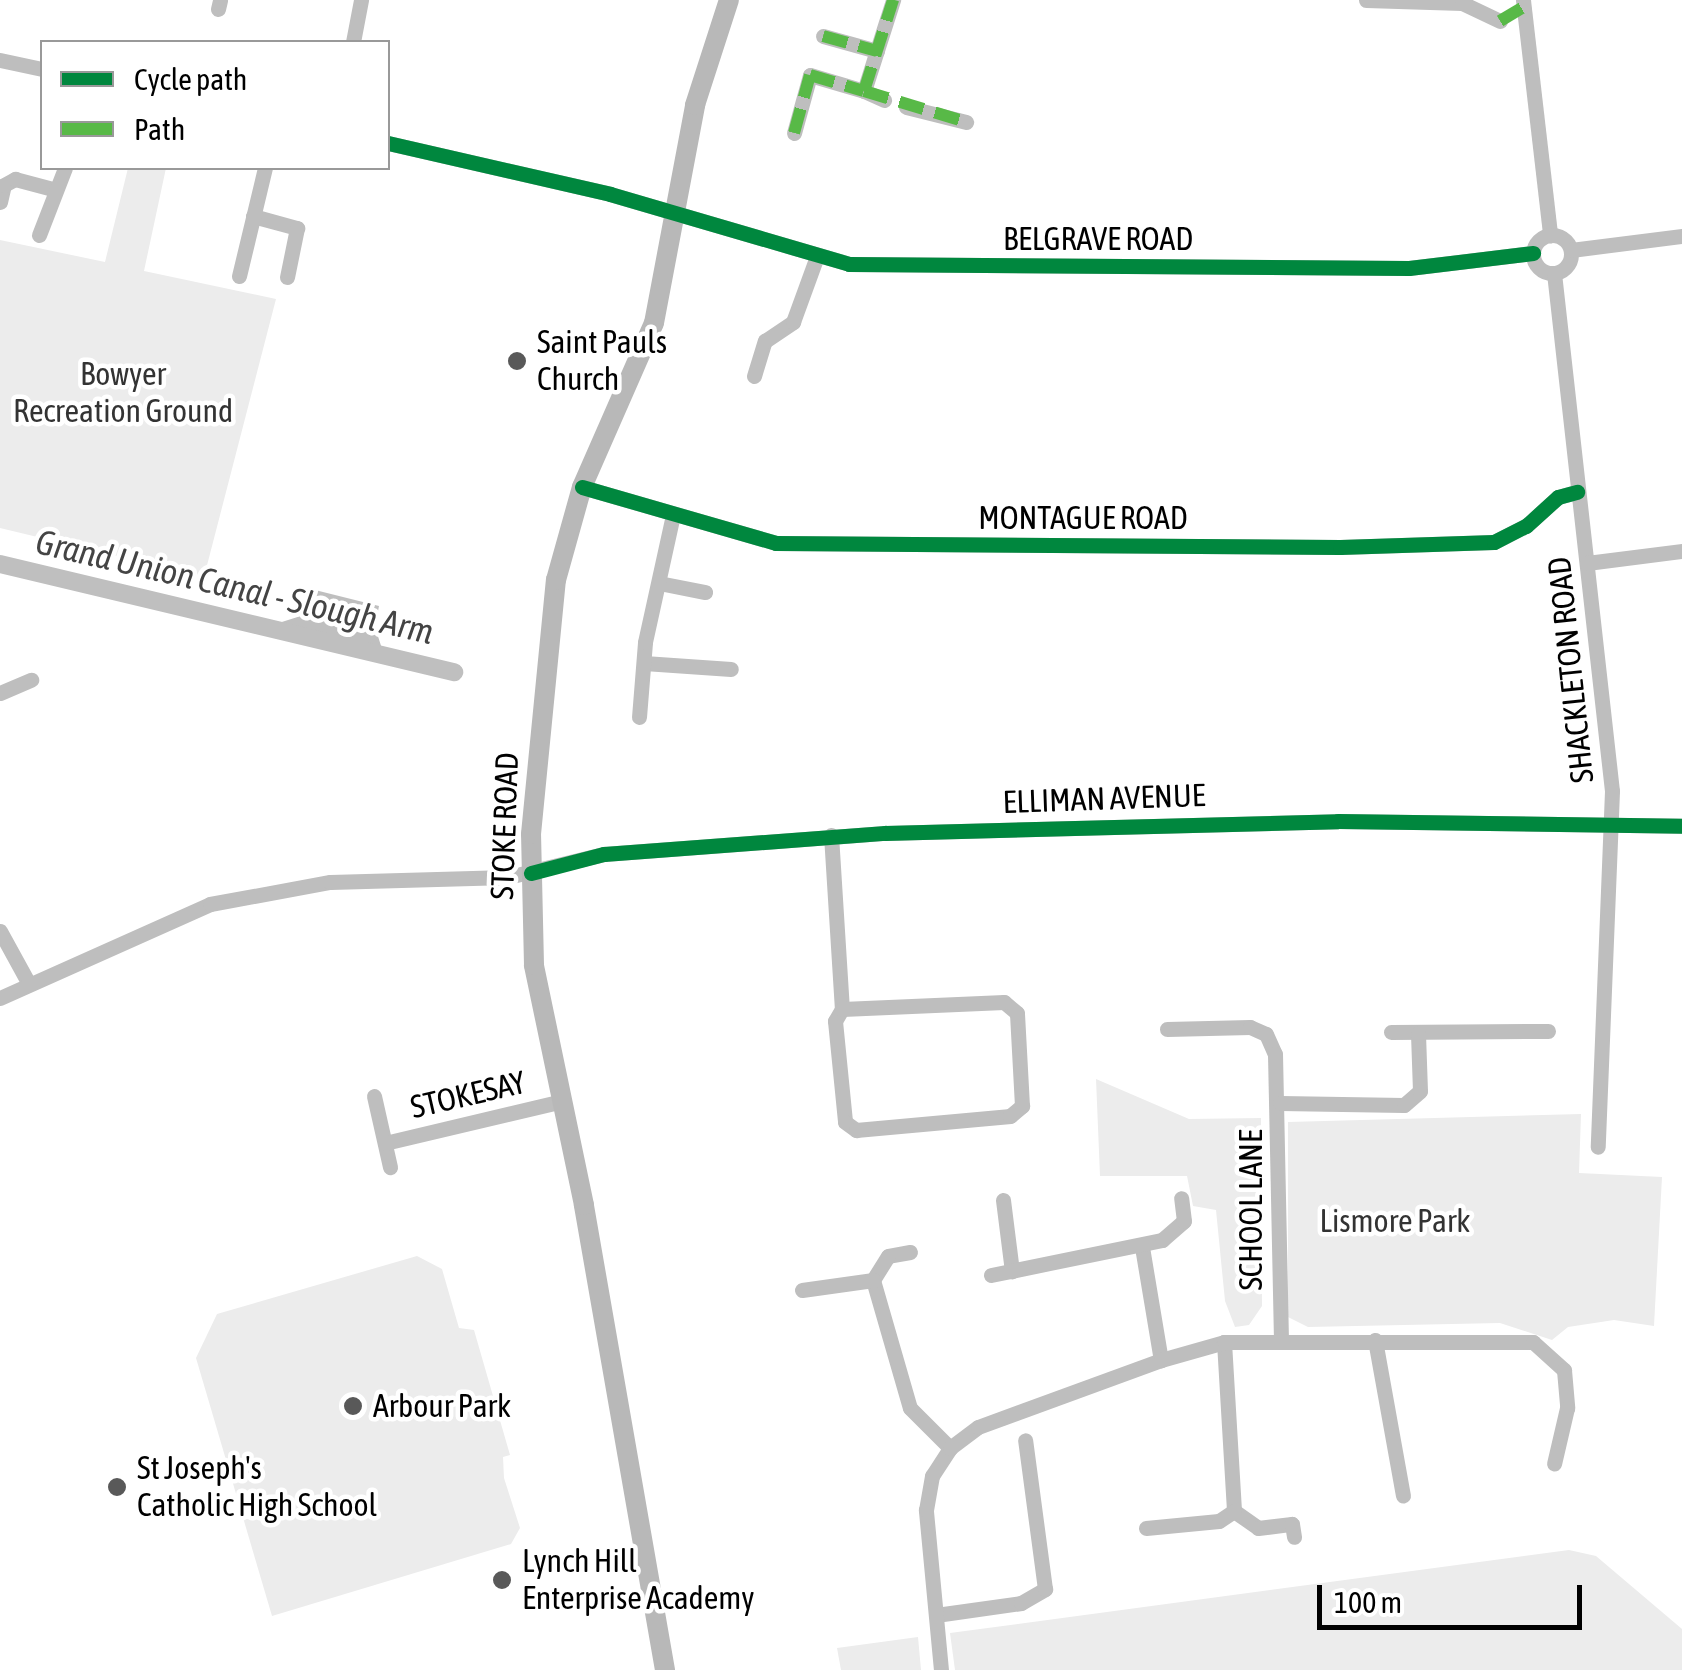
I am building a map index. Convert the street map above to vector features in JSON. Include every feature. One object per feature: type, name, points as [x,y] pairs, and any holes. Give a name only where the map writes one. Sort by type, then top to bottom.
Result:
[{"type":"main road","name":"STOKE ROAD","points":[[666,1670],[563,1101],[534,965],[531,873],[556,580],[582,488],[654,322],[670,210],[729,0]]},
{"type":"street","points":[[352,40],[361,0]]},
{"type":"street","points":[[864,91],[893,0]]},
{"type":"street","points":[[1366,0],[1462,3],[1500,21]]},
{"type":"street","points":[[1522,0],[1550,235],[1571,250],[1682,236]]},
{"type":"street","points":[[823,36],[876,50]]},
{"type":"street","points":[[0,60],[40,69]]},
{"type":"street","points":[[794,134],[810,75],[884,100]]},
{"type":"street","points":[[906,107],[966,122]]},
{"type":"street","name":"BELGRAVE ROAD","points":[[390,143],[670,210],[816,256],[876,266],[1409,268],[1533,253]]},
{"type":"street","points":[[39,235],[52,190],[64,170]]},
{"type":"street","points":[[239,276],[264,170]]},
{"type":"street","points":[[0,202],[4,185],[16,178],[52,190]]},
{"type":"street","points":[[253,216],[298,228],[287,277]]},
{"type":"street","points":[[1550,235],[1533,253],[1537,265],[1554,273],[1565,268],[1571,250]]},
{"type":"street","points":[[754,376],[765,341],[793,322],[816,256]]},
{"type":"street","name":"SHACKLETON ROAD","points":[[1554,273],[1614,824],[1598,1147]]},
{"type":"street","name":"MONTAGUE ROAD","points":[[582,488],[776,543],[1461,547],[1494,542],[1526,526],[1558,497],[1577,492]]},
{"type":"street","points":[[639,717],[644,664],[673,515]]},
{"type":"street","points":[[1587,563],[1682,551]]},
{"type":"street","points":[[659,583],[705,592]]},
{"type":"street","points":[[644,664],[730,669]]},
{"type":"street","points":[[0,692],[31,680]]},
{"type":"street","name":"ELLIMAN AVENUE","points":[[0,998],[210,904],[330,882],[531,873],[593,855],[831,836],[1319,822],[1682,826]]},
{"type":"street","points":[[831,836],[842,1009],[835,1021],[845,1122],[856,1130],[1010,1116],[1022,1106],[1017,1013],[1004,1002],[842,1009]]},
{"type":"street","points":[[0,931],[29,984]]},
{"type":"street","points":[[1167,1028],[1250,1027],[1266,1034],[1280,1103]]},
{"type":"street","points":[[1391,1032],[1548,1031]]},
{"type":"street","name":"SCHOOL LANE","points":[[1280,1339],[1274,1140],[1280,1103],[1404,1106],[1420,1090],[1418,1034]]},
{"type":"street","name":"STOKESAY","points":[[374,1096],[390,1167]]},
{"type":"street","name":"STOKESAY","points":[[385,1142],[563,1101]]},
{"type":"street","points":[[991,1275],[1142,1247],[1184,1221],[1181,1198]]},
{"type":"street","points":[[1003,1200],[1012,1271]]},
{"type":"street","points":[[1142,1247],[1161,1360]]},
{"type":"street","points":[[910,1252],[888,1256],[873,1280],[910,1408],[950,1448]]},
{"type":"street","points":[[802,1290],[873,1280]]},
{"type":"street","points":[[940,1670],[926,1510],[932,1476],[950,1448],[978,1427],[1161,1360],[1224,1342],[1280,1339],[1533,1342],[1564,1370],[1566,1408],[1554,1464]]},
{"type":"street","points":[[1374,1340],[1403,1495]]},
{"type":"street","points":[[1224,1342],[1234,1511]]},
{"type":"street","points":[[936,1614],[1021,1603],[1045,1589],[1026,1440]]},
{"type":"street","points":[[1146,1528],[1218,1521],[1234,1511]]},
{"type":"street","points":[[1234,1511],[1258,1528],[1292,1524],[1294,1537]]},
{"type":"green space","name":"Bowyer Recreation Ground","points":[[128,170],[166,170],[144,271],[276,299],[204,577],[0,528],[0,240],[105,262]]},
{"type":"green space","points":[[1096,1079],[1189,1119],[1261,1118],[1262,1306],[1249,1325],[1235,1327],[1225,1301],[1216,1210],[1193,1206],[1187,1176],[1100,1176]]},
{"type":"green space","name":"Lismore Park","points":[[1581,1114],[1579,1173],[1662,1177],[1654,1326],[1614,1320],[1568,1327],[1552,1340],[1500,1323],[1308,1327],[1288,1317],[1288,1122]]},
{"type":"green space","name":"Arbour Park","points":[[417,1256],[442,1269],[459,1328],[474,1330],[510,1455],[503,1457],[504,1478],[520,1528],[511,1544],[272,1616],[196,1358],[217,1314]]},
{"type":"green space","points":[[1569,1550],[1596,1556],[1682,1629],[1682,1670],[955,1670],[950,1633]]},
{"type":"green space","points":[[918,1637],[921,1670],[841,1670],[837,1648]]},
{"type":"shaded area","points":[[315,590],[379,606],[375,627],[384,655],[266,627],[307,614]]},
{"type":"waterway","name":"Grand Union Canal - Slough Arm","points":[[0,564],[454,672]]},
{"type":"marked path","points":[[794,133],[810,75],[864,91],[893,0]]},
{"type":"marked path","points":[[1500,21],[1523,7]]},
{"type":"marked path","points":[[823,36],[877,51]]},
{"type":"marked path","points":[[864,91],[966,122]]},
{"type":"cycle path","points":[[390,143],[610,194],[849,264],[1409,268],[1533,253]]},
{"type":"cycle path","points":[[582,487],[776,543],[1340,547],[1494,542],[1526,526],[1558,497],[1577,492]]},
{"type":"cycle path","points":[[531,873],[604,854],[885,833],[1338,821],[1682,826]]},
{"type":"place","name":"Saint Pauls Church","points":[[517,361]]},
{"type":"place","name":"Arbour Park","points":[[353,1406]]},
{"type":"place","name":"St Joseph's Catholic High School","points":[[117,1487]]},
{"type":"place","name":"Lynch Hill Enterprise Academy","points":[[502,1580]]}]
